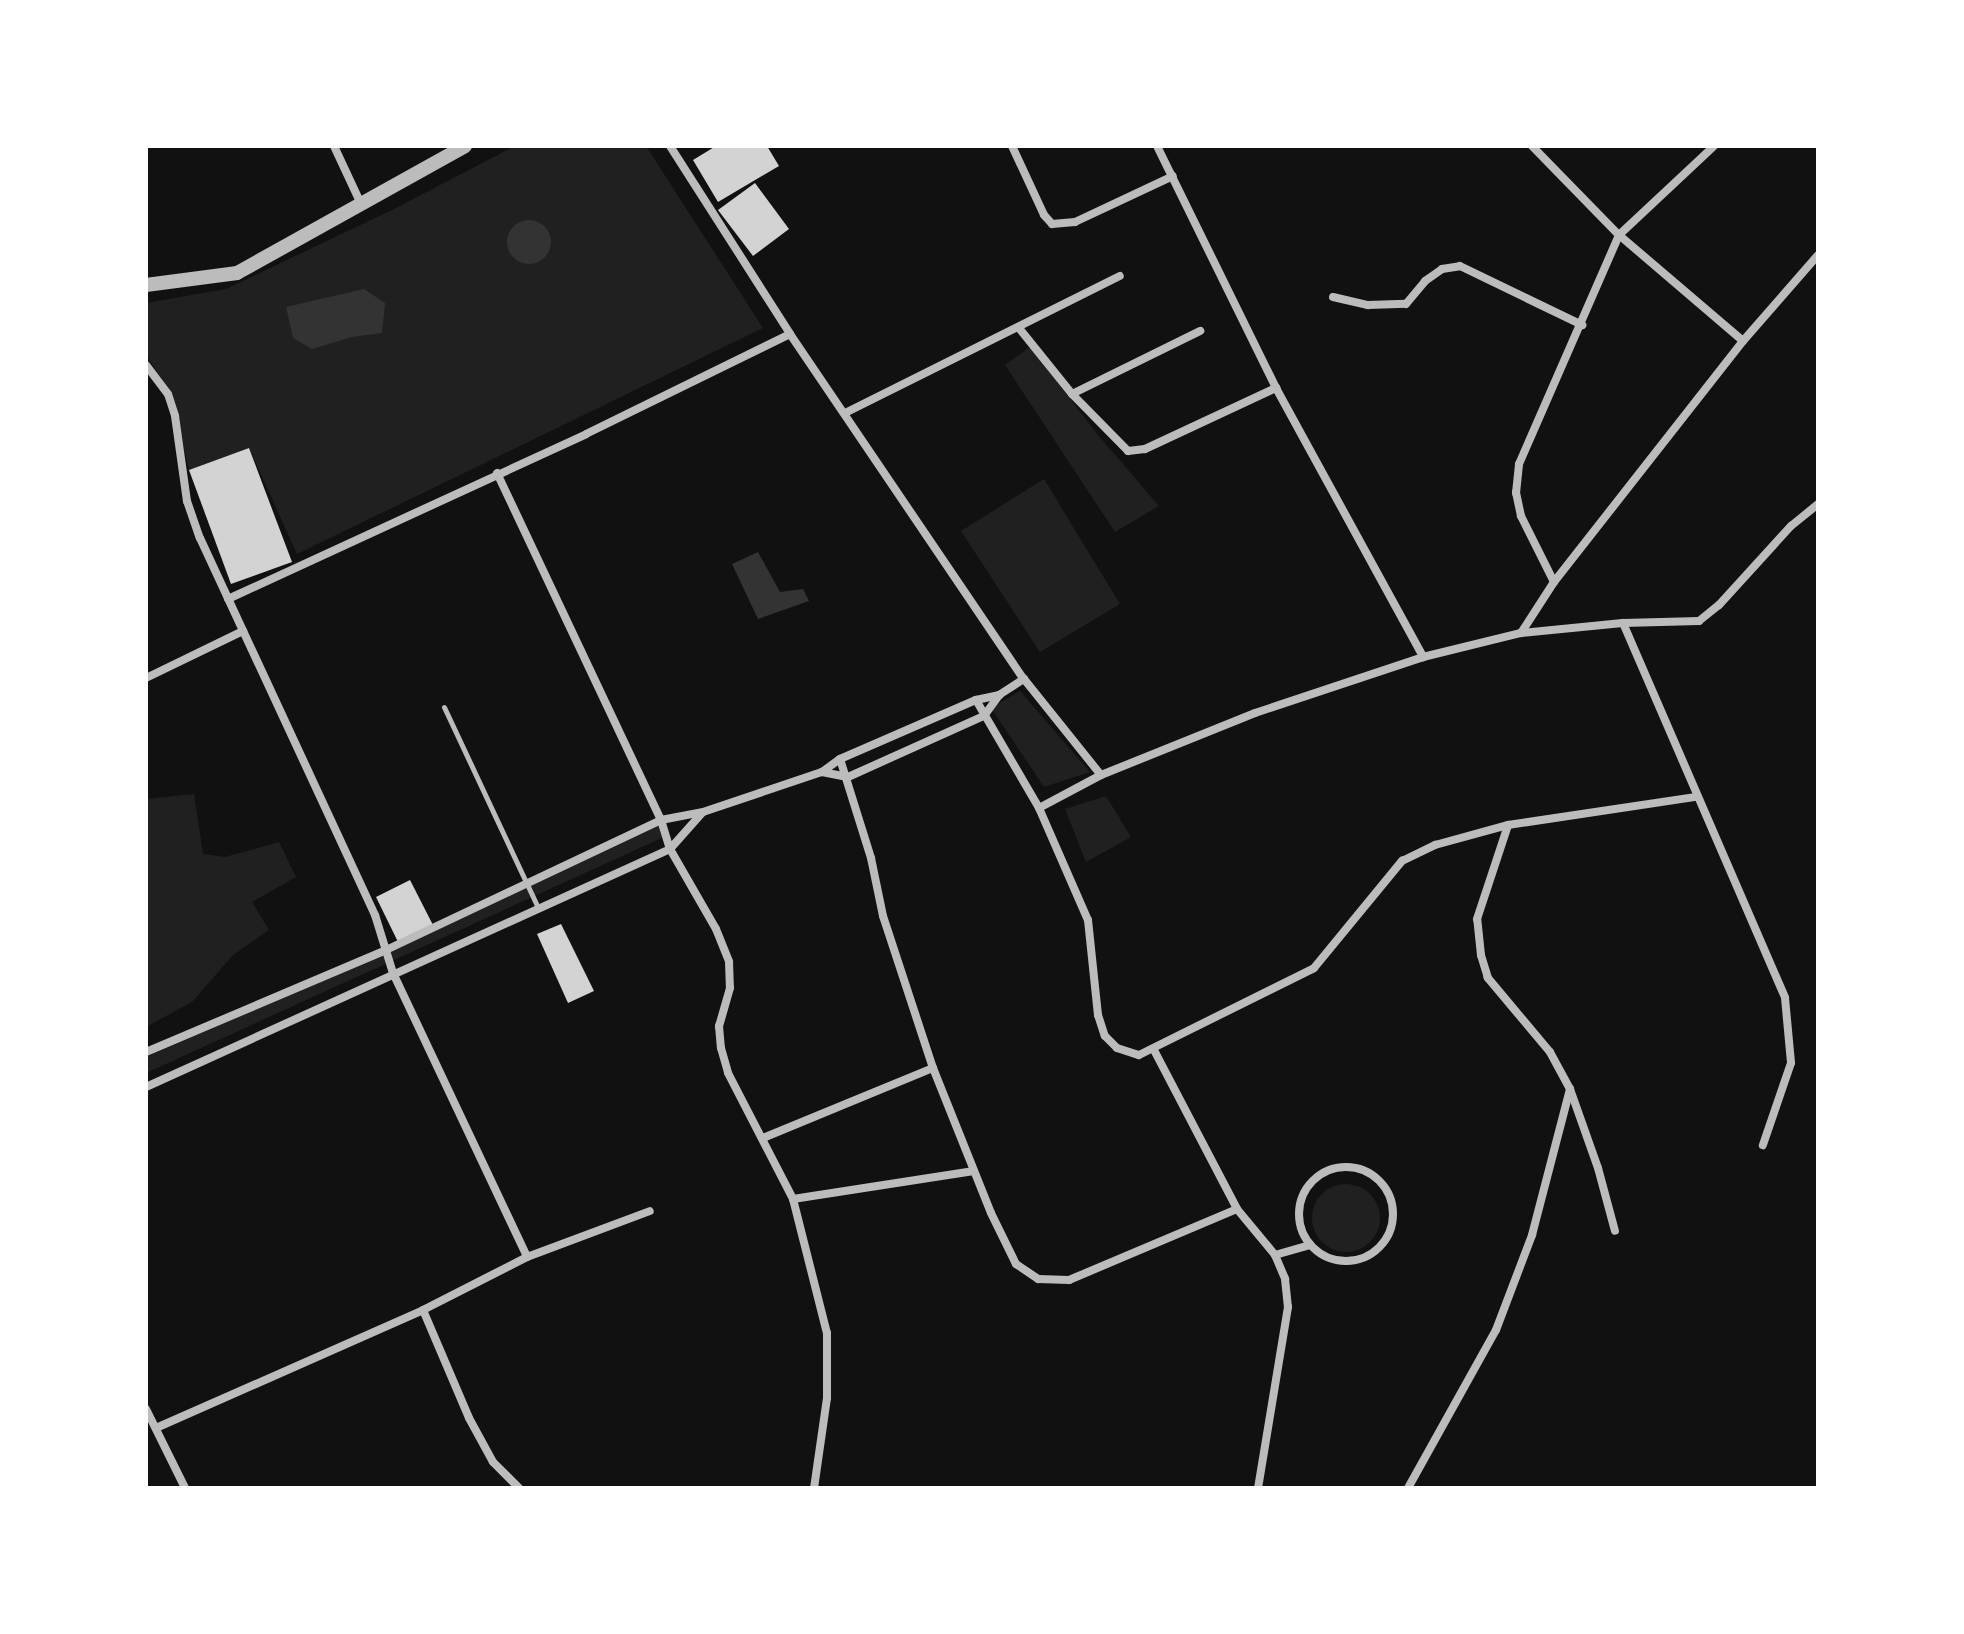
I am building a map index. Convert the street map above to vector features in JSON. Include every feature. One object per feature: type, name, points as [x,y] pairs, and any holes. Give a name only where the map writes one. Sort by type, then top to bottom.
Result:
[{"type":"street","points":[[334,146],[361,204]]},
{"type":"street","points":[[146,285],[237,273],[465,146]]},
{"type":"street","points":[[670,146],[790,334],[1024,679],[1101,775]]},
{"type":"street","points":[[1012,146],[1052,224],[1075,222],[1173,176]]},
{"type":"street","points":[[1157,146],[1276,388],[1423,657]]},
{"type":"street","points":[[1532,146],[1619,235],[1743,341]]},
{"type":"street","points":[[1554,582],[1521,516],[1517,476],[1619,235],[1714,146]]},
{"type":"street","points":[[1521,633],[1554,582],[1743,341],[1818,255]]},
{"type":"street","points":[[1333,297],[1368,305],[1406,304],[1442,269],[1460,266],[1582,325]]},
{"type":"street","points":[[845,413],[1120,276]]},
{"type":"street","points":[[1019,328],[1072,394],[1128,451],[1145,449],[1276,388]]},
{"type":"street","points":[[1072,394],[1200,331]]},
{"type":"street","points":[[228,599],[790,334]]},
{"type":"street","points":[[146,365],[168,394],[187,501],[228,599],[375,915],[393,973],[527,1257]]},
{"type":"street","points":[[497,473],[661,820],[670,849],[716,929],[729,962],[730,988],[719,1026],[721,1048],[728,1073],[793,1199],[827,1333],[827,1398],[814,1488]]},
{"type":"street","points":[[1039,808],[1101,775],[1255,713],[1423,657],[1521,633],[1623,623],[1699,621],[1719,605],[1791,526],[1818,504]]},
{"type":"street","points":[[1623,623],[1785,998],[1791,1063],[1763,1145]]},
{"type":"street","points":[[146,678],[243,631]]},
{"type":"street","points":[[146,1052],[386,950],[661,820],[703,812],[822,772],[840,759],[976,700],[999,695],[1024,679]]},
{"type":"street","points":[[822,772],[848,777],[984,716],[999,695]]},
{"type":"street","points":[[976,700],[1039,808],[1088,920],[1098,1015],[1105,1036],[1117,1048],[1139,1055],[1314,968],[1402,861],[1435,845],[1508,825],[1696,797]]},
{"type":"street","points":[[840,759],[871,858],[883,916],[933,1068],[974,1171],[1016,1264],[1038,1279],[1069,1280],[1237,1209]]},
{"type":"street","points":[[146,1087],[670,849],[703,812]]},
{"type":"street","points":[[1508,825],[1477,919],[1481,955],[1488,978],[1550,1052],[1570,1089],[1615,1231]]},
{"type":"street","points":[[1154,1050],[1237,1209],[1275,1255],[1285,1279],[1288,1307],[1258,1488]]},
{"type":"street","points":[[763,1138],[933,1068]]},
{"type":"street","points":[[1408,1488],[1496,1330],[1532,1235],[1570,1089]]},
{"type":"street","points":[[1275,1255],[1310,1245],[1337,1261],[1353,1261],[1381,1247],[1393,1218],[1392,1203],[1386,1188],[1361,1169],[1346,1167],[1317,1177],[1300,1202],[1299,1217],[1310,1245]]},
{"type":"street","points":[[793,1199],[974,1171]]},
{"type":"street","points":[[156,1428],[423,1310],[527,1257],[650,1211]]},
{"type":"street","points":[[423,1310],[469,1418],[493,1462],[519,1488]]},
{"type":"street","points":[[146,1409],[185,1488]]},
{"type":"lane","points":[[444,707],[538,908]]},
{"type":"shaded area","points":[[515,146],[646,146],[763,328],[297,554],[249,448],[189,470],[171,393],[146,355],[146,303],[226,289],[394,209]]},
{"type":"shaded area","points":[[529,220],[545,226],[551,242],[545,258],[529,264],[513,258],[507,242],[513,226]]},
{"type":"shaded area","points":[[364,289],[385,303],[382,333],[352,337],[312,349],[293,338],[286,307]]},
{"type":"shaded area","points":[[1030,347],[1098,435],[1159,506],[1115,532],[1005,365]]},
{"type":"shaded area","points":[[1044,479],[1120,604],[1040,652],[961,531]]},
{"type":"shaded area","points":[[758,552],[780,592],[803,589],[809,601],[758,619],[732,564]]},
{"type":"shaded area","points":[[1020,691],[1090,772],[1044,787],[991,708]]},
{"type":"shaded area","points":[[194,794],[203,854],[225,857],[279,842],[296,877],[252,902],[269,930],[233,955],[192,1002],[146,1027],[146,799]]},
{"type":"shaded area","points":[[1106,796],[1131,837],[1086,862],[1065,809]]},
{"type":"shaded area","points":[[659,824],[664,837],[146,1073],[146,1057],[394,950]]},
{"type":"shaded area","points":[[1353,1184],[1374,1199],[1380,1218],[1378,1231],[1370,1242],[1353,1252],[1339,1252],[1322,1242],[1314,1231],[1312,1211],[1322,1194],[1333,1186]]},
{"type":"building","points":[[716,146],[767,146],[779,166],[718,202],[693,160]]},
{"type":"building","points":[[755,183],[789,229],[753,256],[718,210]]},
{"type":"building","points":[[249,448],[292,562],[231,584],[189,470]]},
{"type":"building","points":[[410,880],[434,927],[399,944],[376,897]]},
{"type":"building","points":[[561,924],[594,991],[568,1003],[537,934]]}]
